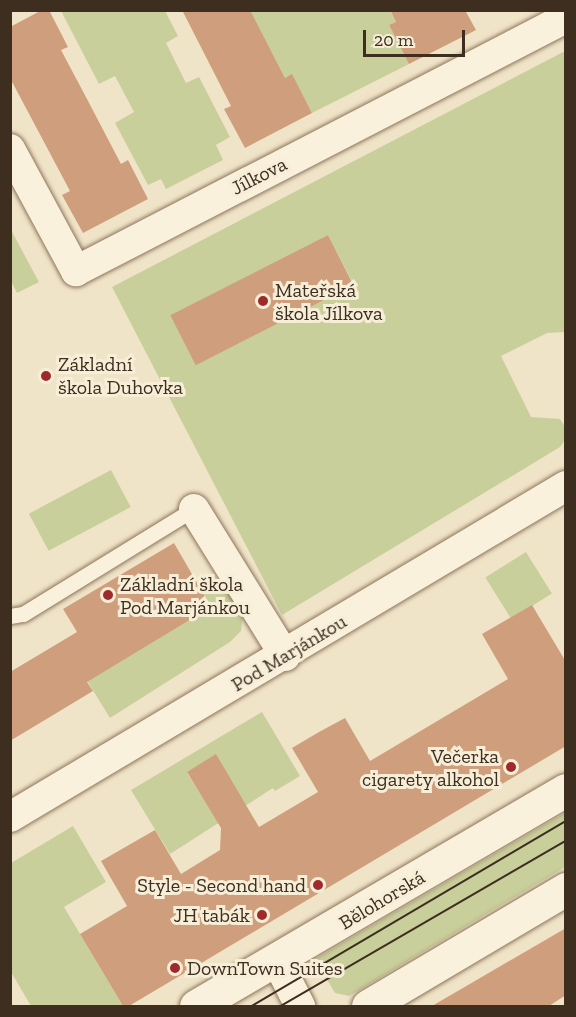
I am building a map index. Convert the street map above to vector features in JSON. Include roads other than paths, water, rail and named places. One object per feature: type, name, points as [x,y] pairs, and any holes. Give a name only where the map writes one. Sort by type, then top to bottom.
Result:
[{"type":"street","name":"Jílkova","points":[[10,149],[76,271],[566,18]]},
{"type":"street","name":"Pod Marjánkou","points":[[10,817],[285,656],[566,486]]},
{"type":"street","points":[[194,508],[285,656]]},
{"type":"street","name":"Bělohorská","points":[[196,1006],[277,961],[566,790]]},
{"type":"street","points":[[368,1006],[566,889]]},
{"type":"street","points":[[277,961],[300,1006]]},
{"type":"lane","points":[[10,616],[23,614],[194,508]]},
{"type":"tram line","points":[[252,1006],[566,821]]},
{"type":"tram line","points":[[281,1006],[566,841]]},
{"type":"place","name":"Mateřská škola Jílkova","points":[[263,301]]},
{"type":"place","name":"Základní škola Duhovka","points":[[46,376]]},
{"type":"place","name":"Základní škola Pod Marjánkou","points":[[108,595]]},
{"type":"place","name":"Večerka cigarety alkohol","points":[[511,767]]},
{"type":"place","name":"Style - Second hand","points":[[318,885]]},
{"type":"place","name":"JH tabák","points":[[262,915]]},
{"type":"place","name":"DownTown Suites","points":[[175,968]]}]
